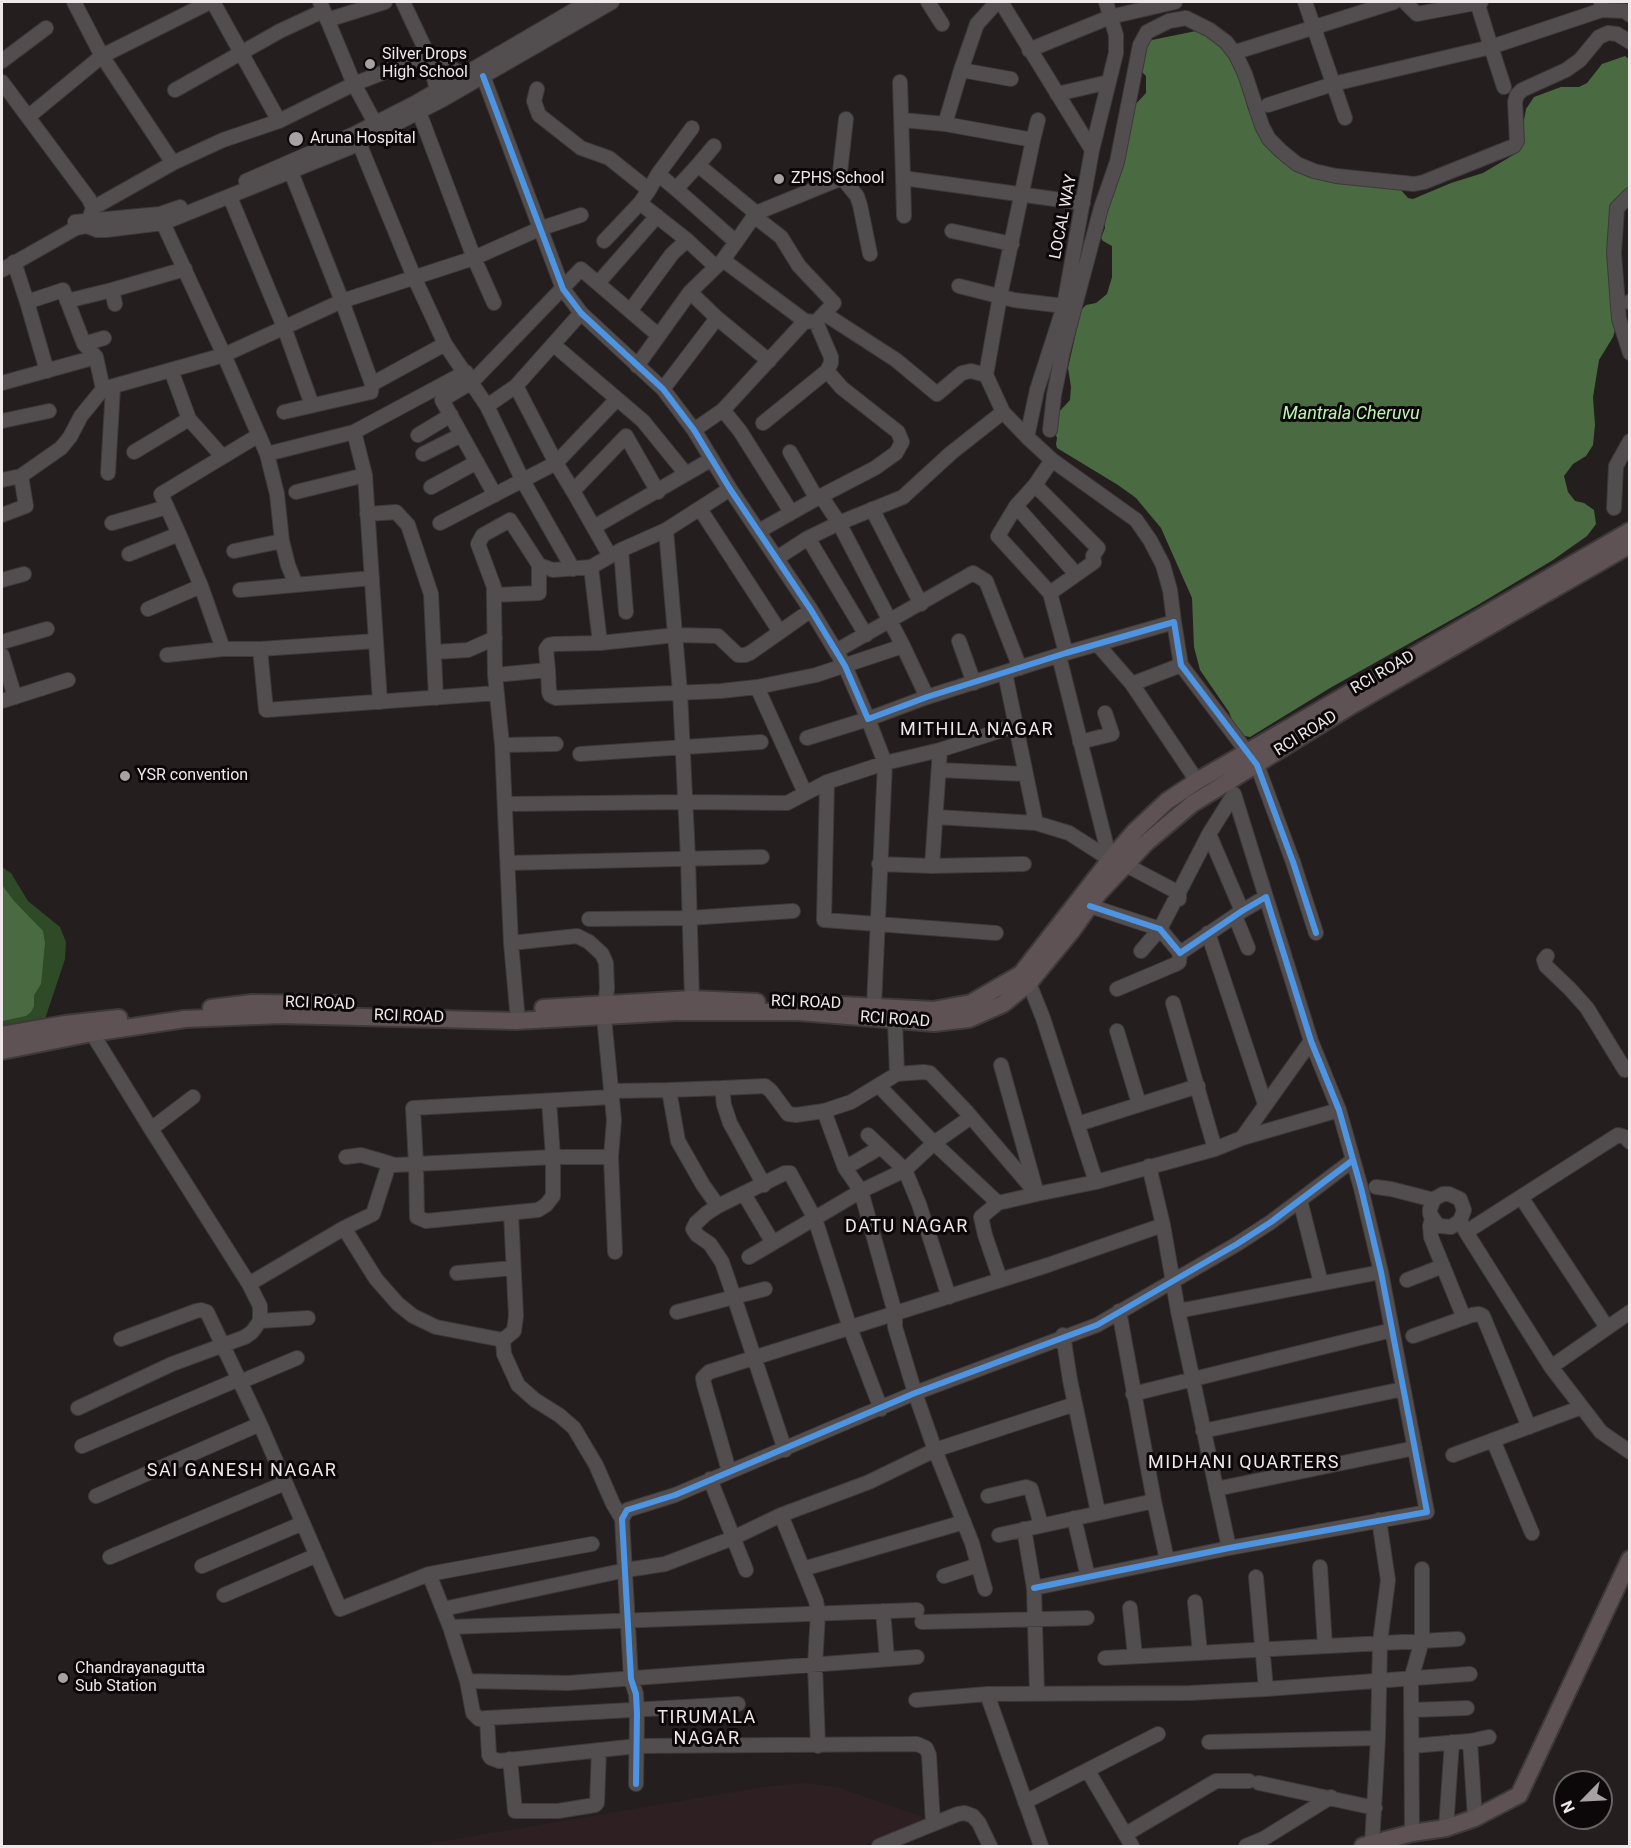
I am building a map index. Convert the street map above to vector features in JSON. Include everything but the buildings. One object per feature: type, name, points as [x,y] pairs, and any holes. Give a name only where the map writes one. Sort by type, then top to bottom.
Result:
[{"type":"main road","name":"RCI ROAD","points":[[2,1051],[88,1028],[252,1003],[517,1010],[799,1012],[934,1023],[969,1019],[1003,1004],[1090,906],[1115,861],[1147,842],[1252,758],[1629,531]]},
{"type":"main road","name":"RCI ROAD","points":[[2,1035],[185,1019],[281,1015],[394,1016],[516,1021],[692,999],[933,1010],[971,1003],[1025,979],[1115,861],[1135,831],[1167,801],[1197,781],[1252,758],[1354,704],[1629,545]]},
{"type":"main road","points":[[1367,1845],[1412,1833],[1446,1828],[1475,1818],[1519,1795],[1629,1559]]},
{"type":"street","points":[[74,2],[102,56],[173,163]]},
{"type":"street","points":[[28,117],[102,56],[212,2],[279,121]]},
{"type":"street","points":[[175,90],[240,53],[323,11],[385,2]]},
{"type":"street","points":[[403,2],[428,56],[440,95]]},
{"type":"street","points":[[90,218],[160,214],[194,202],[354,134],[440,95],[588,2]]},
{"type":"street","points":[[428,56],[466,80],[483,76],[612,2]]},
{"type":"street","points":[[928,2],[942,24]]},
{"type":"street","points":[[945,124],[977,24],[999,2],[1092,150]]},
{"type":"street","name":"LOCAL WAY","points":[[1027,437],[1037,390],[1064,306],[1092,150],[1116,53],[1116,35],[1106,2]]},
{"type":"street","points":[[1029,50],[1110,17],[1175,2]]},
{"type":"street","points":[[1305,2],[1345,118]]},
{"type":"street","points":[[1239,51],[1394,2]]},
{"type":"street","points":[[1405,2],[1417,14],[1479,2],[1504,87]]},
{"type":"street","points":[[1599,37],[1600,8]]},
{"type":"street","points":[[1268,105],[1333,84],[1491,47],[1600,8],[1625,11],[1629,15]]},
{"type":"street","points":[[323,11],[354,84],[375,123]]},
{"type":"street","points":[[1050,430],[1063,351],[1101,208],[1117,162],[1140,45],[1147,32],[1169,21],[1186,18],[1210,30],[1226,42],[1236,55],[1245,74],[1262,126],[1269,139],[1297,164],[1336,176],[1414,184],[1424,183],[1514,146],[1517,141],[1515,109],[1517,95],[1522,90],[1566,70],[1580,60],[1599,37],[1608,33],[1617,34],[1629,42]]},
{"type":"street","points":[[2,61],[46,28]]},
{"type":"street","points":[[2,270],[8,261],[76,228],[173,163],[223,140],[279,121],[354,84],[428,56]]},
{"type":"street","points":[[961,70],[1011,80]]},
{"type":"street","points":[[483,76],[563,289],[581,313],[663,389],[694,430],[836,651],[868,719],[885,763],[874,1006]]},
{"type":"street","points":[[900,82],[904,216]]},
{"type":"street","points":[[1057,93],[1109,82]]},
{"type":"street","points":[[3,87],[89,199],[90,218],[97,230],[162,223],[230,197],[359,143],[419,112],[440,95]]},
{"type":"street","points":[[537,89],[534,100],[539,115],[581,148],[609,158],[649,190]]},
{"type":"street","points":[[419,112],[474,258],[494,303]]},
{"type":"street","points":[[846,119],[840,167],[842,178],[852,189],[860,205],[870,254]]},
{"type":"street","points":[[902,120],[945,124],[1033,140]]},
{"type":"street","points":[[1038,120],[1020,195],[986,375],[1003,412],[1027,437],[1052,460],[1136,520],[1150,540],[1163,565],[1170,590],[1181,665],[1252,758],[1293,862],[1316,933]]},
{"type":"street","points":[[604,241],[640,203],[692,128]]},
{"type":"street","points":[[359,143],[414,277],[445,344],[487,406],[523,481],[573,569]]},
{"type":"street","points":[[676,189],[714,146]]},
{"type":"street","points":[[694,430],[723,410],[769,361],[834,303],[799,266],[781,237],[698,165]]},
{"type":"street","points":[[284,412],[371,392],[372,384],[291,172]]},
{"type":"street","points":[[658,174],[736,242]]},
{"type":"street","points":[[637,366],[690,292],[720,263],[755,214],[842,178]]},
{"type":"street","points":[[903,178],[1083,203]]},
{"type":"street","points":[[1629,195],[1617,208],[1614,253],[1619,319],[1629,353]]},
{"type":"street","points":[[230,197],[284,327],[312,405]]},
{"type":"street","points":[[640,203],[720,263],[815,319],[896,360],[937,394],[962,373],[971,371],[986,375]]},
{"type":"street","points":[[2,480],[21,476],[61,448],[70,437],[81,416],[108,388],[224,355],[342,301],[474,258],[539,229],[581,215]]},
{"type":"street","points":[[599,282],[657,216]]},
{"type":"street","points":[[162,223],[185,269],[267,454],[277,494],[282,541],[296,585]]},
{"type":"street","points":[[952,231],[1012,244]]},
{"type":"street","points":[[630,311],[672,254],[687,240]]},
{"type":"street","points":[[8,261],[27,302],[47,371]]},
{"type":"street","points":[[495,495],[442,400],[563,289],[581,268],[658,334]]},
{"type":"street","points":[[68,301],[185,269]]},
{"type":"street","points":[[959,286],[1000,296],[1064,306]]},
{"type":"street","points":[[27,302],[63,290],[84,344],[96,357],[108,388],[108,473]]},
{"type":"street","points":[[112,290],[116,304]]},
{"type":"street","points":[[690,292],[717,318],[769,361]]},
{"type":"street","points":[[487,406],[516,386],[581,313]]},
{"type":"street","points":[[663,389],[717,318]]},
{"type":"street","points":[[763,423],[827,371],[831,363],[831,357],[815,319]]},
{"type":"street","points":[[84,344],[104,338]]},
{"type":"street","points":[[372,384],[445,344]]},
{"type":"street","points":[[554,345],[643,421],[686,474]]},
{"type":"street","points":[[2,383],[96,357]]},
{"type":"street","points":[[171,370],[189,419],[222,456]]},
{"type":"street","points":[[759,531],[875,468],[898,451],[902,442],[898,432],[842,388],[827,371]]},
{"type":"street","points":[[267,454],[354,432],[469,377]]},
{"type":"street","points":[[516,386],[556,463],[594,527],[616,553],[626,612]]},
{"type":"street","points":[[440,523],[556,463],[617,399]]},
{"type":"street","points":[[723,410],[740,431],[791,512]]},
{"type":"street","points":[[2,421],[49,411]]},
{"type":"street","points":[[777,558],[808,538],[903,497],[951,453],[1003,412]]},
{"type":"street","points":[[418,435],[451,415]]},
{"type":"street","points":[[134,452],[189,419]]},
{"type":"street","points":[[573,491],[643,421]]},
{"type":"street","points":[[354,432],[365,475],[380,702]]},
{"type":"street","points":[[223,649],[201,586],[161,494],[259,435]]},
{"type":"street","points":[[423,454],[461,435]]},
{"type":"street","points":[[626,436],[658,492]]},
{"type":"street","points":[[1614,508],[1616,466],[1629,441]]},
{"type":"street","points":[[790,452],[839,523],[903,646],[927,698]]},
{"type":"street","points":[[594,527],[712,459]]},
{"type":"street","points":[[1052,460],[1035,485],[1016,506],[998,536],[1050,593],[1080,742],[1115,861]]},
{"type":"street","points":[[431,487],[477,462]]},
{"type":"street","points":[[296,492],[365,475]]},
{"type":"street","points":[[2,515],[26,506],[21,476]]},
{"type":"street","points":[[1035,485],[1098,548],[1092,556],[1094,562],[1050,593]]},
{"type":"street","points":[[539,565],[552,570],[591,567],[666,530],[730,489]]},
{"type":"street","points":[[1016,506],[1076,574]]},
{"type":"street","points":[[112,523],[166,507]]},
{"type":"street","points":[[700,509],[780,632]]},
{"type":"street","points":[[872,509],[921,604]]},
{"type":"street","points":[[368,514],[396,512],[408,525],[431,594],[436,698]]},
{"type":"street","points":[[494,595],[539,593],[539,565],[510,520],[483,535],[478,544],[494,587],[494,595],[495,638],[495,675],[502,745],[511,944],[517,1010]]},
{"type":"street","points":[[666,530],[680,692],[692,999]]},
{"type":"street","points":[[129,554],[179,534]]},
{"type":"street","points":[[808,538],[866,634]]},
{"type":"street","points":[[234,551],[282,541]]},
{"type":"street","points":[[591,567],[600,642]]},
{"type":"street","points":[[836,651],[973,573],[986,581],[1020,668]]},
{"type":"street","points":[[2,580],[24,574]]},
{"type":"street","points":[[240,590],[372,579]]},
{"type":"street","points":[[148,609],[201,586]]},
{"type":"street","points":[[811,610],[745,655],[738,655],[718,636],[676,635],[549,645],[546,650],[549,692],[556,698],[721,691],[757,687],[816,675],[903,646]]},
{"type":"street","points":[[807,738],[1063,654],[1174,622]]},
{"type":"street","points":[[2,642],[47,629]]},
{"type":"street","points":[[435,652],[468,650],[495,638]]},
{"type":"street","points":[[167,655],[223,649],[260,649],[376,641]]},
{"type":"street","points":[[959,641],[974,683]]},
{"type":"street","points":[[1098,645],[1132,684],[1197,781]]},
{"type":"street","points":[[260,649],[267,710],[497,693]]},
{"type":"street","points":[[2,655],[8,699],[68,680]]},
{"type":"street","points":[[1132,684],[1181,665]]},
{"type":"street","points":[[495,675],[548,670]]},
{"type":"street","points":[[1005,673],[1036,823]]},
{"type":"street","points":[[757,687],[805,793]]},
{"type":"street","points":[[1080,742],[1112,734],[1105,714]]},
{"type":"street","points":[[504,804],[684,801],[787,803],[827,782],[1015,726]]},
{"type":"street","points":[[580,754],[761,742]]},
{"type":"street","points":[[502,745],[556,744]]},
{"type":"street","points":[[932,866],[940,750]]},
{"type":"street","points":[[939,770],[1025,774]]},
{"type":"street","points":[[827,782],[824,920],[996,933]]},
{"type":"street","points":[[1034,1588],[1229,1548],[1427,1512],[1381,1272],[1353,1160],[1339,1110],[1311,1041],[1234,794],[1209,834],[1160,929],[1141,951]]},
{"type":"street","points":[[936,817],[1036,823],[1069,833],[1179,896]]},
{"type":"street","points":[[1209,834],[1248,948]]},
{"type":"street","points":[[508,863],[762,857]]},
{"type":"street","points":[[879,864],[932,866],[1024,864]]},
{"type":"street","points":[[1180,953],[1266,897]]},
{"type":"street","points":[[1090,906],[1160,929],[1180,953],[1179,962],[1176,964],[1117,988]]},
{"type":"street","points":[[589,919],[689,918],[793,910]]},
{"type":"street","points":[[1209,933],[1265,1104]]},
{"type":"street","points":[[511,944],[577,936],[589,942],[602,954],[606,963],[607,988],[604,1010],[614,1120],[611,1157],[615,1252]]},
{"type":"street","points":[[1547,956],[1544,960],[1546,966],[1587,1008],[1628,1070]]},
{"type":"street","points":[[1025,979],[1043,1018],[1096,1182]]},
{"type":"street","points":[[1173,1003],[1215,1149]]},
{"type":"street","points":[[894,1021],[897,1074]]},
{"type":"street","points":[[78,1408],[172,1364],[245,1337],[260,1321],[260,1306],[249,1284],[88,1028]]},
{"type":"street","points":[[1117,1031],[1139,1104]]},
{"type":"street","points":[[1242,1138],[1311,1041]]},
{"type":"street","points":[[1002,1065],[1037,1194]]},
{"type":"street","points":[[549,1101],[553,1196],[546,1205],[538,1210],[426,1221],[417,1217],[413,1108],[549,1101],[669,1090],[765,1086],[788,1114],[796,1115],[824,1111],[851,1102],[897,1074],[923,1072],[930,1073],[1037,1194]]},
{"type":"street","points":[[879,1086],[934,1143],[998,1203]]},
{"type":"street","points":[[1078,1124],[1198,1086]]},
{"type":"street","points":[[722,1088],[724,1105],[730,1122],[764,1185]]},
{"type":"street","points":[[669,1090],[678,1141],[718,1206]]},
{"type":"street","points":[[151,1129],[193,1097]]},
{"type":"street","points":[[1000,1279],[981,1217],[998,1203],[1096,1182],[1215,1149],[1242,1138],[1339,1110]]},
{"type":"street","points":[[824,1111],[845,1168],[861,1191],[895,1313],[895,1327],[915,1393],[964,1522],[985,1589]]},
{"type":"street","points":[[749,1257],[861,1191],[905,1170],[934,1143],[971,1117]]},
{"type":"street","points":[[868,1135],[905,1170],[919,1204],[949,1297]]},
{"type":"street","points":[[1432,1219],[1446,1227],[1463,1226],[1521,1197],[1626,1135]]},
{"type":"street","points":[[845,1168],[881,1147]]},
{"type":"street","points":[[346,1157],[362,1155],[389,1164],[416,1164],[553,1157],[611,1157]]},
{"type":"street","points":[[622,1519],[627,1510],[675,1495],[915,1393],[1064,1335],[1096,1325],[1237,1244],[1353,1160]]},
{"type":"street","points":[[249,1284],[344,1228],[373,1214],[389,1164]]},
{"type":"street","points":[[1149,1166],[1229,1548]]},
{"type":"street","points":[[785,1450],[722,1262],[710,1244],[697,1235],[693,1229],[701,1218],[718,1206],[784,1173],[790,1173],[815,1219],[850,1328],[880,1409]]},
{"type":"street","points":[[1376,1187],[1434,1200]]},
{"type":"street","points":[[744,1194],[773,1243]]},
{"type":"street","points":[[1464,1318],[1430,1232],[1432,1219],[1430,1209],[1434,1200],[1443,1194],[1460,1199],[1464,1210],[1463,1226],[1551,1367],[1601,1432],[1629,1452]]},
{"type":"street","points":[[1521,1197],[1606,1326]]},
{"type":"street","points":[[1300,1200],[1321,1283]]},
{"type":"street","points":[[503,1340],[514,1331],[516,1316],[511,1213]]},
{"type":"street","points":[[729,1471],[703,1378],[709,1372],[949,1297],[1163,1226]]},
{"type":"street","points":[[344,1228],[376,1280],[398,1304],[413,1316],[436,1327],[503,1340]]},
{"type":"street","points":[[1407,1280],[1443,1266]]},
{"type":"street","points":[[457,1273],[513,1268]]},
{"type":"street","points":[[1178,1311],[1381,1272]]},
{"type":"street","points":[[677,1312],[765,1289]]},
{"type":"street","points":[[121,1339],[201,1310],[207,1312],[260,1424],[340,1609],[429,1574],[592,1544]]},
{"type":"street","points":[[1119,1311],[1133,1394],[1167,1560]]},
{"type":"street","points":[[1551,1367],[1606,1326],[1629,1312]]},
{"type":"street","points":[[1413,1336],[1464,1318],[1479,1314],[1483,1316],[1529,1427]]},
{"type":"street","points":[[260,1321],[308,1318]]},
{"type":"street","points":[[1133,1394],[1392,1330]]},
{"type":"street","points":[[1064,1335],[1075,1404],[1098,1512]]},
{"type":"street","points":[[503,1340],[504,1354],[518,1385],[574,1428],[596,1465],[612,1504],[622,1519],[631,1679],[636,1694],[637,1708],[636,1784]]},
{"type":"street","points":[[82,1446],[297,1358]]},
{"type":"street","points":[[1203,1431],[1403,1389]]},
{"type":"street","points":[[443,1609],[626,1570],[665,1564],[733,1538],[781,1515],[869,1482],[935,1450],[1075,1404]]},
{"type":"street","points":[[1453,1455],[1582,1407]]},
{"type":"street","points":[[96,1496],[260,1424]]},
{"type":"street","points":[[1493,1440],[1532,1533]]},
{"type":"street","points":[[1216,1489],[1415,1448]]},
{"type":"street","points":[[710,1479],[746,1570]]},
{"type":"street","points":[[110,1557],[285,1482]]},
{"type":"street","points":[[988,1496],[1026,1487],[1032,1489],[1041,1525]]},
{"type":"street","points":[[999,1535],[1154,1501]]},
{"type":"street","points":[[781,1515],[816,1601],[818,1613],[815,1665],[819,1746]]},
{"type":"street","points":[[1074,1518],[1088,1577]]},
{"type":"street","points":[[1367,1845],[1375,1808],[1380,1642],[1388,1580],[1379,1520]]},
{"type":"street","points":[[803,1569],[964,1522]]},
{"type":"street","points":[[202,1566],[303,1523]]},
{"type":"street","points":[[1024,1529],[1034,1588],[1037,1695]]},
{"type":"street","points":[[224,1595],[317,1555]]},
{"type":"street","points":[[944,1576],[978,1565]]},
{"type":"street","points":[[1320,1567],[1325,1646]]},
{"type":"street","points":[[1412,1833],[1411,1679],[1422,1641],[1422,1569]]},
{"type":"street","points":[[429,1574],[450,1627],[467,1681],[474,1717],[479,1719],[637,1708],[738,1704]]},
{"type":"street","points":[[1256,1577],[1266,1689]]},
{"type":"street","points":[[1195,1602],[1200,1653]]},
{"type":"street","points":[[1130,1608],[1135,1656]]},
{"type":"street","points":[[883,1611],[887,1659]]},
{"type":"street","points":[[450,1627],[883,1611],[920,1616],[1087,1618]]},
{"type":"street","points":[[1105,1658],[1458,1639]]},
{"type":"street","points":[[467,1681],[568,1683],[917,1657]]},
{"type":"street","points":[[916,1700],[987,1694],[1190,1693],[1470,1674]]},
{"type":"street","points":[[987,1694],[1041,1846]]},
{"type":"street","points":[[1411,1710],[1467,1708]]},
{"type":"street","points":[[487,1718],[489,1755],[495,1760],[637,1746],[819,1746],[917,1743],[926,1748],[929,1755],[933,1824]]},
{"type":"street","points":[[1025,1802],[1158,1734]]},
{"type":"street","points":[[1412,1746],[1489,1737]]},
{"type":"street","points":[[1209,1742],[1378,1738]]},
{"type":"street","points":[[1470,1741],[1475,1818]]},
{"type":"street","points":[[1446,1828],[1452,1742]]},
{"type":"street","points":[[510,1760],[515,1811],[558,1811],[597,1803],[599,1750]]},
{"type":"street","points":[[1088,1771],[1129,1840],[1216,1781],[1254,1782],[1375,1808]]},
{"type":"street","points":[[1246,1846],[1263,1839],[1331,1797]]},
{"type":"street","points":[[879,1846],[965,1813],[973,1816],[990,1846]]},
{"type":"shaded area","points":[[2,867],[11,873],[28,901],[60,927],[66,942],[65,959],[45,1019],[2,1027]]},
{"type":"shaded area","points":[[801,1783],[837,1787],[926,1818],[864,1846],[414,1846],[763,1787]]},
{"type":"water","name":"Mantrala Cheruvu","points":[[1196,31],[1214,39],[1226,53],[1238,74],[1248,109],[1255,123],[1279,155],[1400,189],[1408,198],[1413,199],[1483,173],[1515,154],[1519,148],[1526,109],[1534,97],[1561,87],[1579,87],[1587,83],[1602,64],[1625,56],[1629,59],[1629,189],[1624,193],[1616,327],[1613,337],[1599,360],[1593,397],[1595,425],[1593,445],[1586,456],[1573,464],[1564,476],[1568,492],[1575,501],[1584,503],[1594,510],[1596,524],[1587,536],[1553,560],[1330,688],[1250,737],[1240,735],[1236,731],[1229,712],[1200,670],[1194,647],[1192,598],[1161,528],[1136,498],[1057,448],[1057,438],[1053,427],[1057,414],[1070,400],[1071,387],[1068,368],[1081,310],[1086,305],[1096,303],[1107,294],[1112,277],[1112,246],[1101,238],[1105,228],[1103,216],[1133,107],[1146,93],[1146,76],[1138,68],[1147,41]]},
{"type":"water","points":[[2,885],[43,931],[45,943],[41,984],[34,995],[34,1006],[31,1012],[26,1016],[2,1021]]},
{"type":"cycle path","points":[[483,76],[563,289],[581,313],[663,389],[694,430],[845,666],[868,719],[927,697],[1174,622],[1181,665],[1257,765],[1293,862],[1316,933]]},
{"type":"cycle path","points":[[1034,1588],[1229,1548],[1427,1512],[1381,1272],[1361,1188],[1339,1110],[1311,1041],[1266,897],[1180,953],[1160,929],[1090,906]]},
{"type":"cycle path","points":[[636,1784],[636,1694],[631,1679],[622,1519],[627,1510],[675,1495],[915,1393],[1097,1325],[1237,1244],[1271,1222],[1353,1160]]},
{"type":"place","name":"Silver Drops High School","points":[[370,64]]},
{"type":"place","name":"Aruna Hospital","points":[[296,139]]},
{"type":"place","name":"ZPHS School","points":[[779,179]]},
{"type":"place","name":"YSR convention","points":[[125,776]]},
{"type":"place","name":"Chandrayanagutta Sub Station","points":[[63,1678]]},
{"type":"district","name":"MITHILA NAGAR","points":[[977,730]]},
{"type":"district","name":"DATU NAGAR","points":[[907,1227]]},
{"type":"district","name":"MIDHANI QUARTERS","points":[[1244,1463]]},
{"type":"district","name":"SAI GANESH NAGAR","points":[[242,1471]]},
{"type":"district","name":"TIRUMALA NAGAR","points":[[707,1728]]}]
